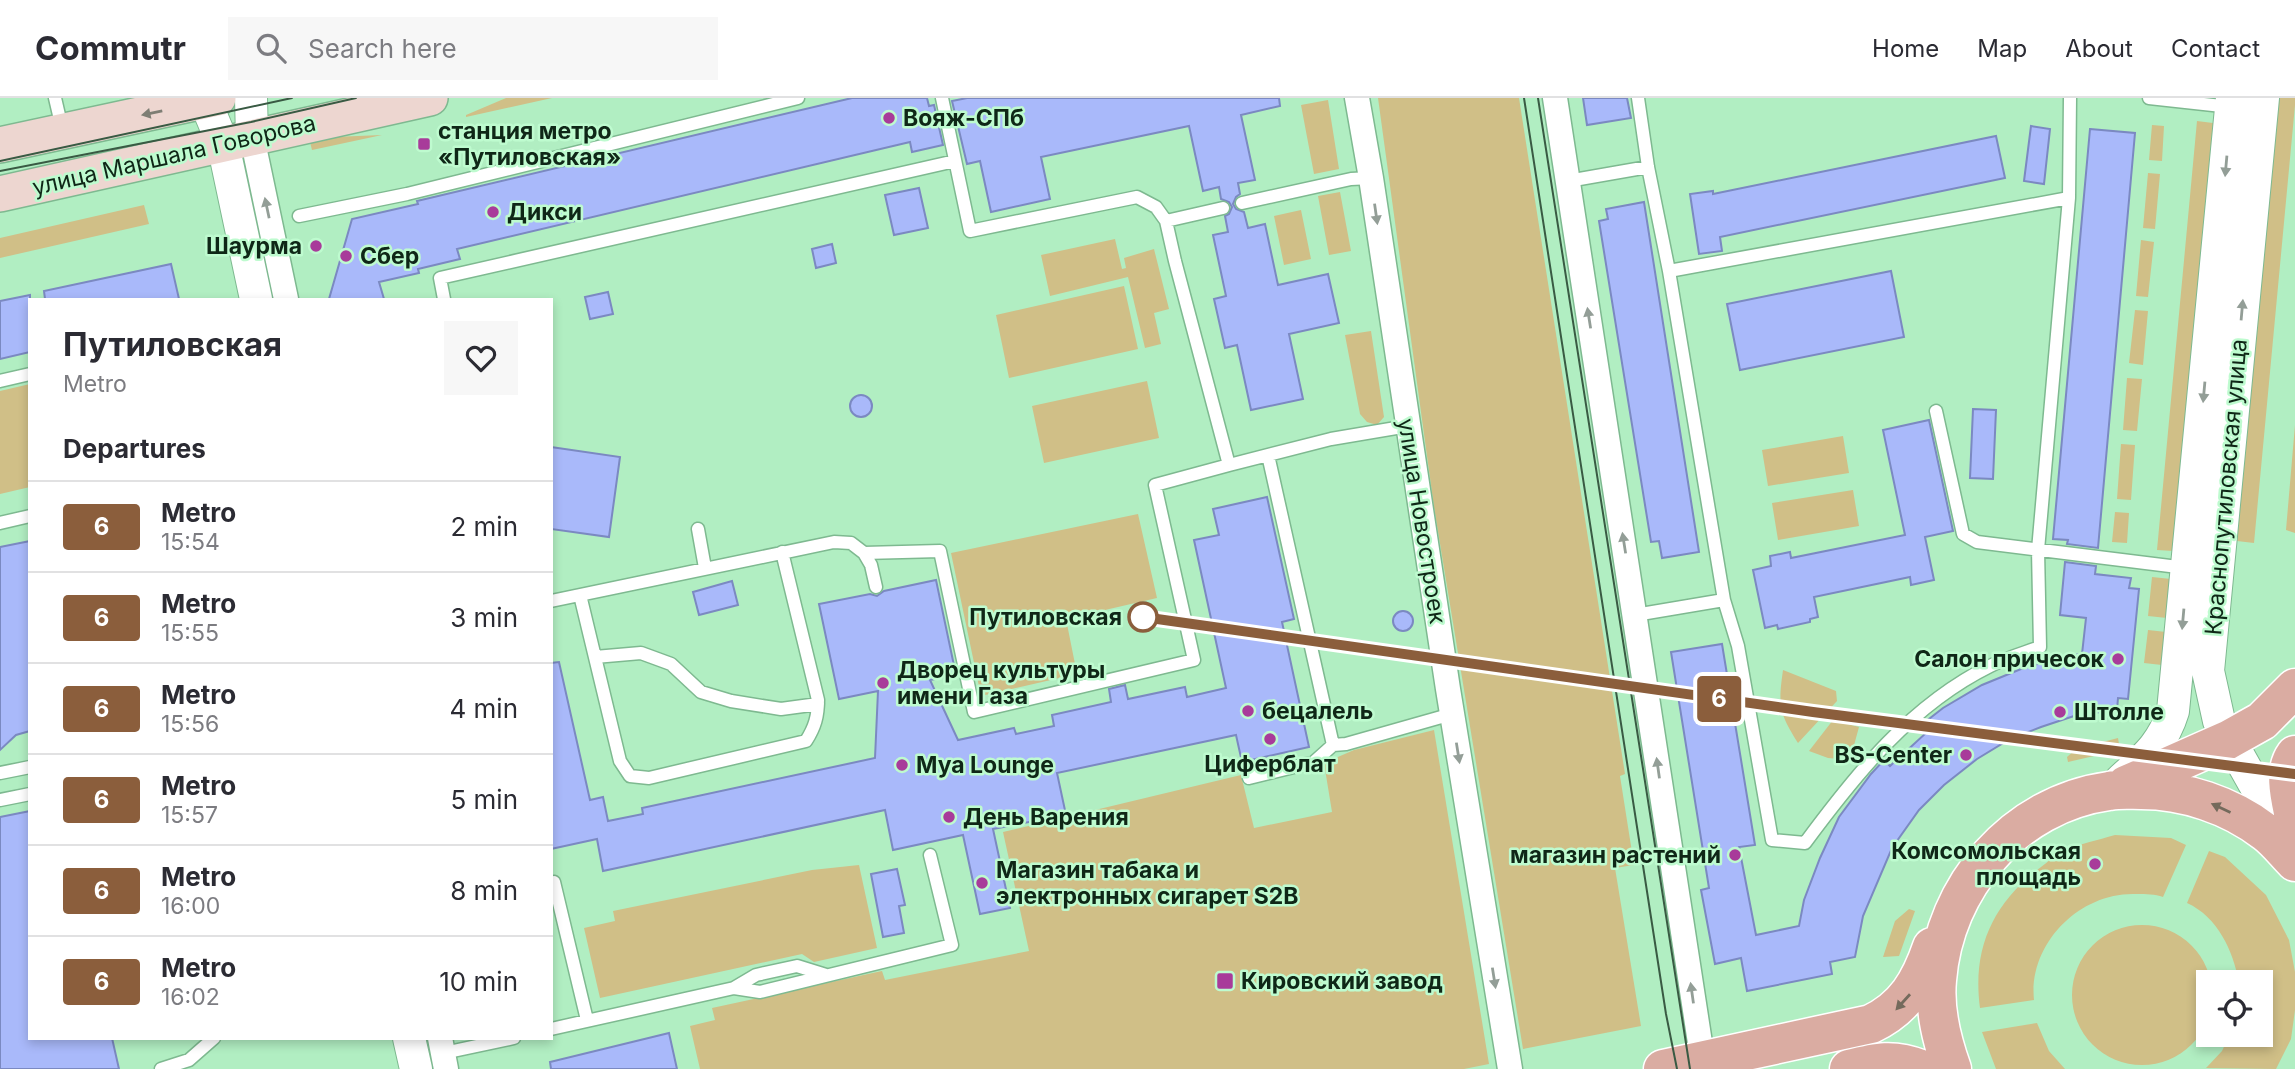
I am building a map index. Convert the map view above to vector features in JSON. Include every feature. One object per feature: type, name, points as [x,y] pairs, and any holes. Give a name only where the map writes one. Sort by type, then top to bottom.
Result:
[{"type":"main road","name":"улица Маршала Говорова","points":[[0,194],[430,98]]},
{"type":"main road","name":"улица Маршала Говорова","points":[[0,145],[210,99]]},
{"type":"main road","points":[[1952,1069],[1943,1044],[1937,1013],[1936,983],[1940,952],[1958,900],[1978,870],[2001,843],[2018,829],[2057,806],[2110,791],[2228,740],[2262,721],[2295,688]]},
{"type":"main road","points":[[2295,755],[2288,779],[2295,822]]},
{"type":"main road","points":[[2110,791],[2165,790],[2218,804],[2265,832],[2295,862]]},
{"type":"main road","points":[[1662,1069],[1704,1065],[1871,1024],[1889,1016],[1905,1001],[1917,984],[1933,946],[1949,922]]},
{"type":"main road","points":[[1849,1069],[1884,1061],[1906,1063],[1921,1069]]},
{"type":"street","points":[[251,98],[237,140],[256,298]]},
{"type":"street","name":"улица Новостроек","points":[[1357,98],[1510,1069]]},
{"type":"street","points":[[1555,98],[1704,1065]]},
{"type":"street","name":"Краснопутиловская улица","points":[[2263,98],[2207,671],[2214,705],[2228,740],[2295,856]]},
{"type":"street","points":[[210,99],[237,140],[286,298]]},
{"type":"street","name":"Краснопутиловская улица","points":[[2110,791],[2154,750],[2167,730],[2174,711],[2232,103]]},
{"type":"lane","points":[[55,98],[62,132]]},
{"type":"lane","points":[[299,216],[407,194],[798,98]]},
{"type":"lane","points":[[942,98],[970,231],[1138,197],[1156,207],[1167,221],[1229,465]]},
{"type":"lane","points":[[1638,98],[1724,600],[1738,646],[1772,841],[1805,843],[1870,758],[1922,711],[1960,683],[1991,666],[2040,647],[2038,550],[2069,198],[2070,98]]},
{"type":"lane","points":[[2149,98],[2232,103]]},
{"type":"lane","points":[[444,298],[440,278],[955,161]]},
{"type":"lane","points":[[1568,181],[1648,167]]},
{"type":"lane","points":[[1242,203],[1316,186],[1371,178]]},
{"type":"lane","points":[[1669,271],[2069,198]]},
{"type":"lane","points":[[1167,221],[1223,208]]},
{"type":"lane","points":[[0,381],[28,374]]},
{"type":"lane","points":[[1936,411],[1964,534],[1977,542],[2187,569]]},
{"type":"lane","points":[[864,553],[940,551],[974,712],[1194,660],[1155,485],[1348,436],[1408,426]]},
{"type":"lane","points":[[1268,455],[1334,745]]},
{"type":"lane","points":[[0,523],[28,516]]},
{"type":"lane","points":[[698,528],[705,568]]},
{"type":"lane","points":[[553,601],[834,542],[851,543],[864,553],[871,565],[876,587]]},
{"type":"lane","points":[[580,595],[620,761],[630,776],[649,779],[806,741],[814,728],[818,704],[782,552]]},
{"type":"lane","points":[[1635,615],[1724,600]]},
{"type":"lane","points":[[595,657],[641,653],[671,664],[701,692],[731,701],[781,709],[818,704]]},
{"type":"lane","points":[[1249,778],[1314,762],[1334,745],[1452,714]]},
{"type":"lane","points":[[0,773],[28,767]]},
{"type":"lane","points":[[0,800],[28,794]]},
{"type":"lane","points":[[553,1028],[734,988],[760,992],[952,945],[930,855]]},
{"type":"lane","points":[[554,882],[587,1020]]},
{"type":"lane","points":[[161,1069],[189,1060],[212,1040]]},
{"type":"lane","points":[[428,1054],[503,1040]]},
{"type":"shaded area","points":[[506,98],[552,98],[466,117]]},
{"type":"shaded area","points":[[1378,98],[1519,98],[1625,774],[1620,776],[1634,865],[1615,868],[1641,1026],[1523,1049],[1434,507]]},
{"type":"shaded area","points":[[2279,98],[2295,98],[2295,105],[2254,543],[2237,541]]},
{"type":"shaded area","points":[[1328,100],[1339,169],[1314,174],[1301,105]]},
{"type":"shaded area","points":[[2197,121],[2213,123],[2173,551],[2157,550]]},
{"type":"shaded area","points":[[2152,125],[2164,126],[2162,161],[2149,160]]},
{"type":"shaded area","points":[[382,135],[312,150],[309,138]]},
{"type":"shaded area","points":[[2148,173],[2160,174],[2155,229],[2143,228]]},
{"type":"shaded area","points":[[1340,192],[1351,251],[1329,255],[1318,196]]},
{"type":"shaded area","points":[[144,205],[149,224],[0,258],[0,238]]},
{"type":"shaded area","points":[[1301,210],[1311,259],[1284,265],[1274,216]]},
{"type":"shaded area","points":[[1115,239],[1122,269],[1126,268],[1124,258],[1154,249],[1169,309],[1154,313],[1161,344],[1145,348],[1128,277],[1050,296],[1041,255]]},
{"type":"shaded area","points":[[2141,240],[2154,242],[2148,297],[2136,296]]},
{"type":"shaded area","points":[[1124,286],[1138,349],[1009,378],[996,315]]},
{"type":"shaded area","points":[[2135,310],[2148,311],[2143,365],[2129,363]]},
{"type":"shaded area","points":[[1371,331],[1384,417],[1377,425],[1367,422],[1360,414],[1345,335]]},
{"type":"shaded area","points":[[2127,378],[2142,379],[2137,431],[2123,430]]},
{"type":"shaded area","points":[[1147,381],[1159,438],[1044,463],[1032,406]]},
{"type":"shaded area","points":[[28,384],[28,487],[0,494],[0,391]]},
{"type":"shaded area","points":[[2295,425],[2295,533],[2286,530]]},
{"type":"shaded area","points":[[1843,436],[1849,473],[1768,486],[1762,450]]},
{"type":"shaded area","points":[[2121,444],[2135,445],[2131,500],[2117,499]]},
{"type":"shaded area","points":[[1853,490],[1859,526],[1778,540],[1772,503]]},
{"type":"shaded area","points":[[2115,512],[2129,513],[2127,543],[2112,542]]},
{"type":"shaded area","points":[[1138,514],[1157,598],[1066,619],[1077,674],[981,696],[951,553]]},
{"type":"shaded area","points":[[2152,577],[2171,579],[2167,618],[2148,616]]},
{"type":"shaded area","points":[[2148,630],[2166,632],[2162,665],[2144,663]]},
{"type":"shaded area","points":[[1783,670],[1836,691],[1837,701],[1798,743],[1782,709]]},
{"type":"shaded area","points":[[1833,720],[1859,727],[1850,760],[1828,758],[1809,751]]},
{"type":"shaded area","points":[[1434,730],[1489,1064],[1464,1069],[700,1069],[690,1026],[715,1020],[712,1008],[882,971],[885,980],[1029,951],[1003,832],[1241,775],[1254,828],[1332,812],[1324,763],[1354,750]]},
{"type":"shaded area","points":[[2118,738],[2120,750],[2068,762],[2067,757],[2076,749]]},
{"type":"shaded area","points":[[2115,835],[2171,838],[2186,845],[2163,897],[2147,894],[2116,895],[2096,901],[2078,911],[2049,941],[2040,959],[2034,979],[2034,1000],[1980,1008],[1978,986],[1983,947],[1998,912],[2010,896],[2024,881],[2060,853]]},
{"type":"shaded area","points":[[2209,851],[2225,857],[2266,895],[2289,940],[2295,972],[2295,1010],[2291,1039],[2276,1069],[2206,1068],[2224,1047],[2273,1047],[2273,970],[2236,970],[2228,947],[2215,926],[2198,909],[2187,903]]},
{"type":"shaded area","points":[[859,865],[877,948],[814,962],[802,954],[600,998],[584,928],[615,921],[613,911],[812,870]]},
{"type":"shaded area","points":[[1909,909],[1915,911],[1899,956],[1883,957],[1895,921]]},
{"type":"shaded area","points":[[2142,925],[2169,931],[2191,946],[2206,968],[2196,970],[2196,1038],[2181,1053],[2169,1059],[2142,1065],[2115,1059],[2093,1044],[2078,1022],[2072,995],[2078,968],[2093,946],[2115,931]]},
{"type":"shaded area","points":[[2037,1023],[2049,1051],[2065,1069],[1996,1069],[1982,1032]]},
{"type":"building","points":[[852,98],[927,98],[929,106],[934,105],[943,145],[912,152],[910,142],[457,249],[460,259],[418,269],[419,273],[379,282],[384,298],[329,298],[352,219],[418,204],[417,201]]},
{"type":"building","points":[[967,98],[1279,98],[1280,106],[1241,115],[1255,180],[1238,183],[1240,194],[1233,204],[1236,209],[1244,212],[1248,228],[1265,224],[1278,285],[1328,274],[1339,323],[1289,334],[1303,399],[1251,410],[1237,345],[1225,348],[1214,299],[1226,296],[1213,235],[1228,232],[1225,216],[1232,207],[1229,202],[1221,199],[1219,187],[1203,191],[1189,126],[1041,157],[1050,199],[991,212],[980,161],[967,164],[952,101]]},
{"type":"building","points":[[1583,98],[1627,98],[1631,118],[1587,125]]},
{"type":"building","points":[[2031,126],[2050,129],[2044,184],[2024,181]]},
{"type":"building","points":[[2090,129],[2135,133],[2098,548],[2067,544],[2068,540],[2053,539]]},
{"type":"building","points":[[1996,136],[2005,178],[1720,237],[1722,251],[1699,254],[1690,194],[1713,191],[1713,194]]},
{"type":"building","points":[[919,188],[928,228],[894,235],[885,195]]},
{"type":"building","points":[[1644,202],[1699,552],[1662,558],[1659,541],[1651,542],[1599,221],[1608,219],[1606,209]]},
{"type":"building","points":[[832,244],[836,263],[816,268],[812,249]]},
{"type":"building","points":[[171,264],[179,298],[45,298],[44,291]]},
{"type":"building","points":[[1891,271],[1904,337],[1740,370],[1727,304]]},
{"type":"building","points":[[608,292],[613,314],[590,319],[585,297]]},
{"type":"building","points":[[30,295],[28,352],[0,359],[0,301]]},
{"type":"building","points":[[861,395],[869,398],[872,406],[869,414],[861,417],[853,414],[850,406],[853,398]]},
{"type":"building","points":[[1973,409],[1996,410],[1993,479],[1970,478]]},
{"type":"building","points":[[1929,420],[1953,531],[1925,537],[1934,580],[1911,585],[1910,577],[1814,597],[1818,617],[1810,619],[1810,622],[1778,629],[1777,625],[1765,628],[1753,570],[1771,566],[1770,556],[1790,552],[1791,558],[1905,535],[1883,430]]},
{"type":"building","points":[[553,447],[620,457],[609,537],[553,529]]},
{"type":"building","name":"Дворец культуры имени Газа","points":[[1267,497],[1294,619],[1282,622],[1309,747],[1242,762],[1236,735],[1057,773],[1066,815],[993,829],[1010,908],[980,914],[963,835],[893,850],[885,810],[603,871],[597,839],[553,849],[553,663],[559,662],[590,800],[603,797],[608,821],[643,814],[642,808],[875,758],[878,691],[839,699],[819,604],[870,594],[877,596],[884,591],[936,580],[956,675],[930,680],[958,740],[1014,728],[1016,734],[1054,726],[1052,715],[1111,702],[1109,689],[1125,685],[1128,699],[1185,687],[1187,697],[1226,688],[1194,540],[1219,535],[1213,509]]},
{"type":"building","points":[[28,541],[28,732],[16,735],[0,750],[0,547]]},
{"type":"building","points":[[2065,562],[2096,566],[2095,574],[2131,578],[2129,588],[2139,589],[2128,699],[2118,698],[2117,710],[2077,715],[2010,739],[1977,759],[1944,785],[1919,810],[1892,848],[1863,916],[1855,957],[1830,962],[1832,974],[1747,991],[1741,958],[1715,964],[1701,890],[1709,888],[1671,652],[1722,644],[1755,845],[1739,847],[1756,935],[1799,926],[1804,900],[1839,817],[1884,760],[1890,766],[1926,733],[1920,726],[1943,708],[1982,685],[2021,669],[2065,656],[2082,654],[2086,618],[2060,615]]},
{"type":"building","points":[[732,581],[738,605],[699,615],[693,592]]},
{"type":"building","points":[[1403,611],[1410,614],[1413,621],[1410,628],[1403,631],[1396,628],[1393,621],[1396,614]]},
{"type":"building","points":[[28,811],[28,1040],[112,1040],[119,1069],[0,1069],[0,817]]},
{"type":"building","points":[[897,869],[905,905],[899,906],[904,933],[883,937],[871,874]]},
{"type":"building","points":[[669,1033],[677,1069],[551,1069],[550,1062]]},
{"type":"tram line","points":[[0,161],[292,98]]},
{"type":"tram line","points":[[0,171],[251,122],[356,98]]},
{"type":"tram line","points":[[1524,98],[1666,1014],[1677,1069]]},
{"type":"tram line","points":[[1538,98],[1690,1069]]},
{"type":"metro line","name":"6","points":[[1143,617],[1813,712],[2295,774]]},
{"type":"place","name":"Вояж-СПб","points":[[889,118]]},
{"type":"place","name":"станция метро «Путиловская»","points":[[424,144]]},
{"type":"place","name":"Дикси","points":[[493,212]]},
{"type":"place","name":"Шаурма","points":[[316,246]]},
{"type":"place","name":"Сбер","points":[[346,256]]},
{"type":"place","name":"Путиловская","points":[[1143,617]]},
{"type":"place","name":"Салон причесок","points":[[2118,659]]},
{"type":"place","name":"Дворец культуры имени Газа","points":[[883,683]]},
{"type":"place","name":"бецалель","points":[[1248,711]]},
{"type":"place","name":"Штолле","points":[[2060,712]]},
{"type":"place","name":"Циферблат","points":[[1270,739]]},
{"type":"place","name":"BS-Сеntеr","points":[[1966,755]]},
{"type":"place","name":"Mya Lounge","points":[[902,765]]},
{"type":"place","name":"День Варения","points":[[949,817]]},
{"type":"place","name":"магазин растений","points":[[1735,855]]},
{"type":"place","name":"Комсомольская площадь","points":[[2095,864]]},
{"type":"place","name":"Магазин табака и электронных сигарет S2B","points":[[982,883]]},
{"type":"place","name":"Кировский завод","points":[[1225,981]]}]
